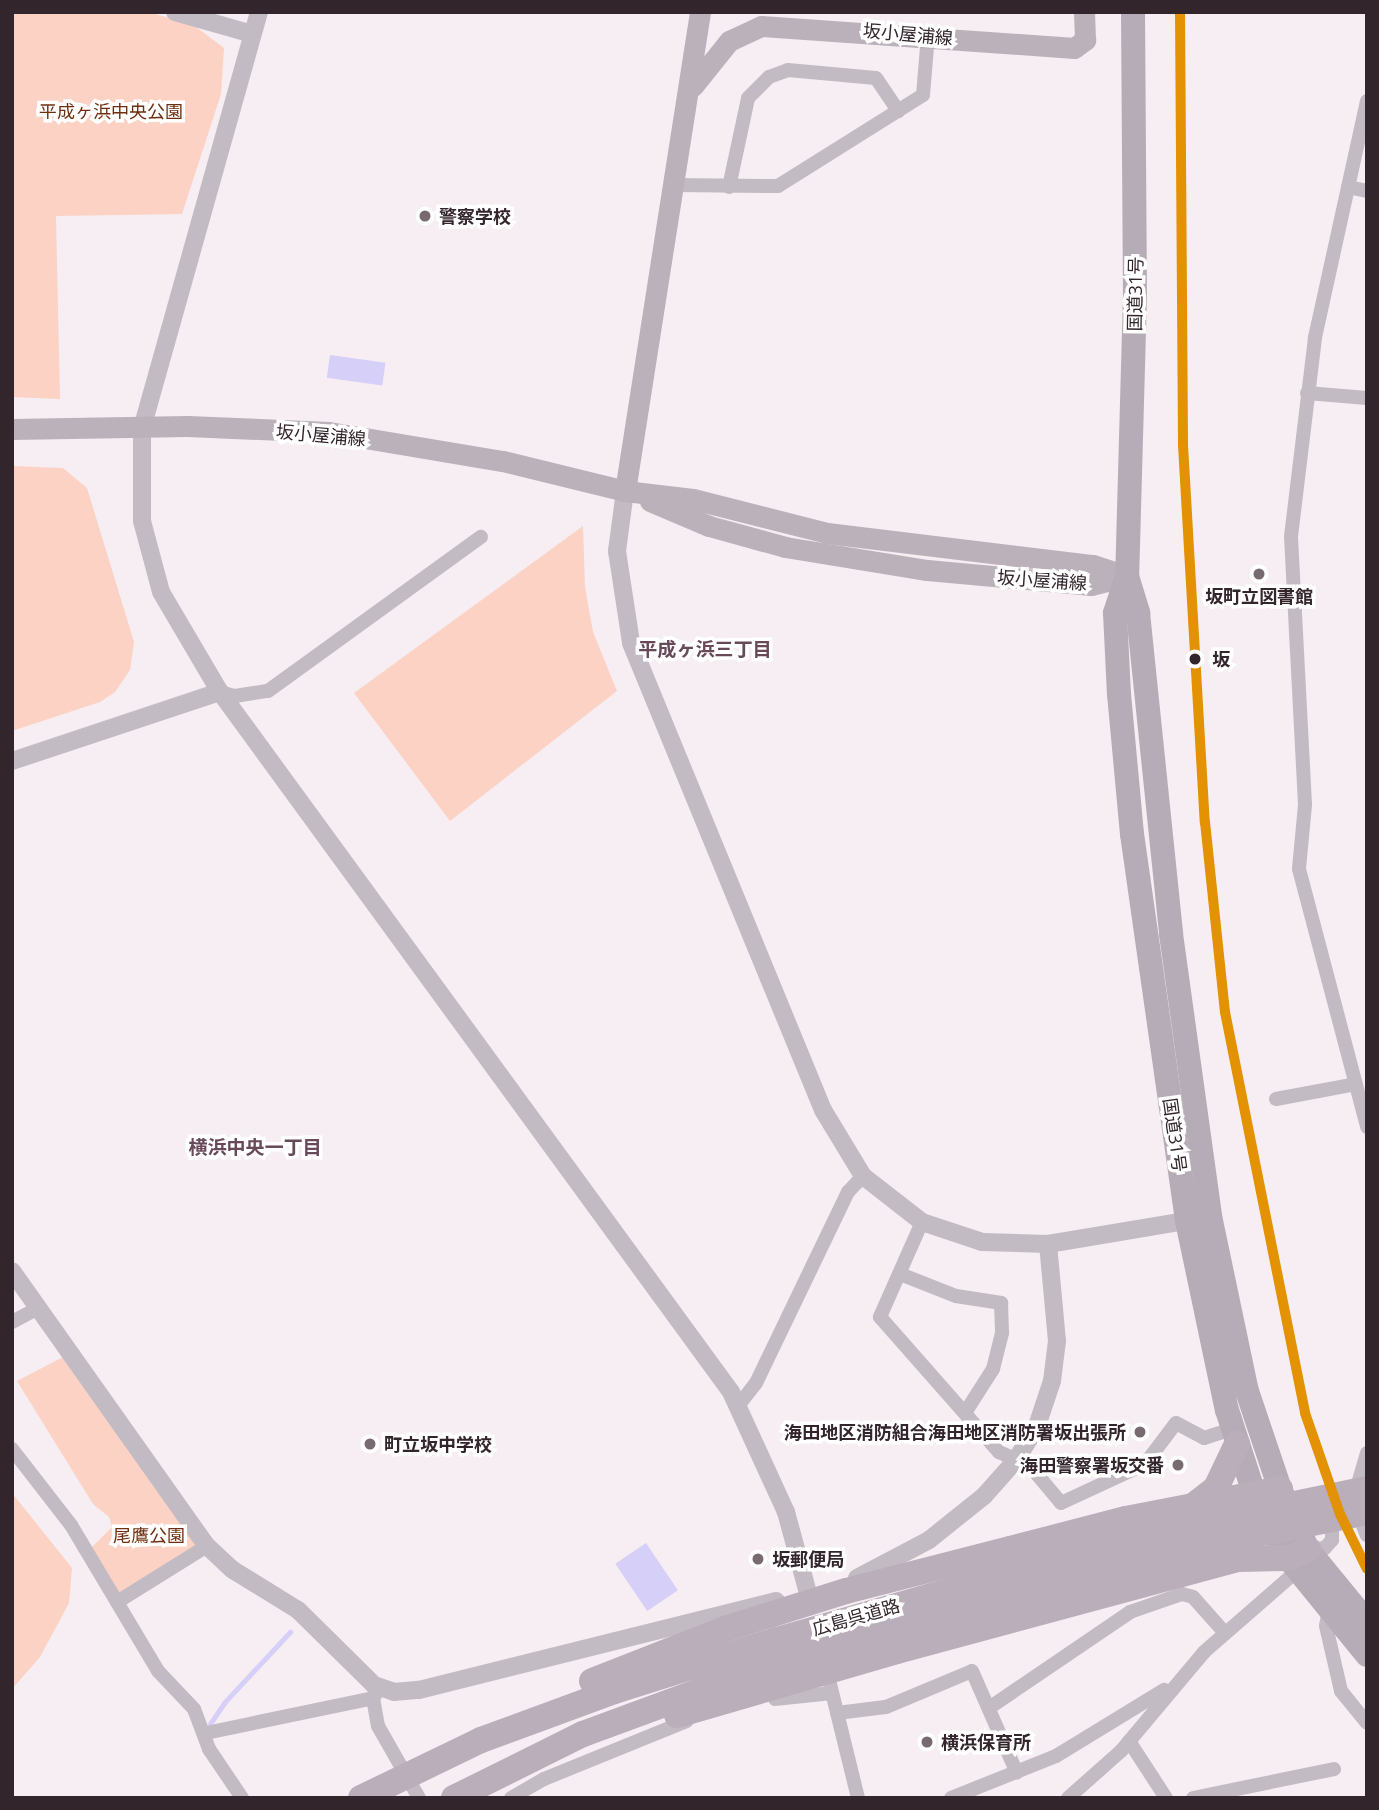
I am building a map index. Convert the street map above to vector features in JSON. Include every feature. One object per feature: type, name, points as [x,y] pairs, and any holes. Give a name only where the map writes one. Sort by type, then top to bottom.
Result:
[{"type":"highway","name":"国道31号","points":[[1133,12],[1135,283],[1128,576],[1115,613],[1119,694],[1132,834],[1234,1436],[1267,1492],[1298,1560],[1329,1609],[1367,1655]]},
{"type":"highway","name":"国道31号","points":[[1198,1218],[1247,1391],[1267,1492]]},
{"type":"highway","points":[[1192,1507],[1216,1488],[1234,1436]]},
{"type":"highway","points":[[360,1798],[466,1736],[541,1701],[728,1628],[846,1591],[1010,1549],[1267,1492]]},
{"type":"highway","name":"広島呉道路","points":[[360,1798],[481,1740],[614,1691],[764,1644],[1047,1563],[1232,1517],[1364,1516]]},
{"type":"highway","name":"広島呉道路","points":[[454,1798],[583,1734],[774,1664],[1056,1583],[1237,1538],[1364,1516]]},
{"type":"highway","points":[[488,1798],[600,1743],[688,1712],[897,1651],[1237,1559],[1298,1560]]},
{"type":"highway","name":"国道31号","points":[[1298,1560],[1367,1622]]},
{"type":"main road","name":"坂小屋浦線","points":[[625,491],[700,12]]},
{"type":"main road","name":"坂小屋浦線","points":[[688,94],[729,41],[761,26],[1074,48],[1085,40],[1084,12]]},
{"type":"main road","name":"坂小屋浦線","points":[[12,429],[142,428],[329,432],[503,461],[625,491],[693,499],[827,533],[1093,565],[1128,576]]},
{"type":"street","points":[[175,12],[253,34]]},
{"type":"street","points":[[259,12],[142,428],[142,521],[150,557],[179,629],[220,692],[738,1406],[786,1511],[858,1798]]},
{"type":"street","points":[[674,185],[778,186],[923,95],[928,36]]},
{"type":"street","points":[[729,187],[748,98],[769,77],[788,71],[876,78],[898,111]]},
{"type":"street","points":[[1367,101],[1307,393],[1290,537],[1305,805],[1299,869],[1367,1127]]},
{"type":"street","points":[[1348,187],[1367,191]]},
{"type":"street","points":[[1307,393],[1367,398]]},
{"type":"street","points":[[625,491],[617,551],[631,643],[823,1110],[863,1177],[922,1222],[982,1242],[1048,1244],[1198,1218]]},
{"type":"street","points":[[12,761],[220,692],[235,696],[268,691],[481,537]]},
{"type":"street","points":[[1276,1098],[1356,1084]]},
{"type":"street","points":[[738,1406],[757,1383],[848,1192],[863,1177]]},
{"type":"street","points":[[922,1222],[880,1317],[999,1452],[1030,1466],[1061,1503],[1145,1464],[1176,1423],[1204,1438],[1234,1436]]},
{"type":"street","points":[[206,1733],[377,1693],[419,1690],[808,1593],[872,1573],[929,1540],[985,1496],[1016,1460],[1037,1426],[1052,1381],[1057,1341],[1048,1244]]},
{"type":"street","points":[[12,1271],[206,1546],[233,1570],[298,1610],[377,1693],[378,1726],[419,1798]]},
{"type":"street","points":[[900,1274],[956,1296],[1001,1303],[1002,1333],[993,1369],[965,1413]]},
{"type":"street","points":[[12,1321],[38,1308]]},
{"type":"street","points":[[12,1449],[71,1525],[158,1671],[194,1709],[206,1733],[209,1749],[242,1798]]},
{"type":"street","points":[[1068,1798],[1086,1792],[1170,1688],[1298,1560],[1325,1548],[1332,1540],[1332,1525],[1364,1516],[1367,1452]]},
{"type":"street","points":[[117,1602],[206,1546]]},
{"type":"street","points":[[989,1708],[1130,1612],[1182,1594],[1193,1597],[1225,1633]]},
{"type":"street","points":[[1329,1609],[1326,1626],[1341,1691],[1367,1723]]},
{"type":"street","points":[[837,1713],[886,1707],[972,1671],[1017,1773]]},
{"type":"street","points":[[951,1798],[1056,1756],[1170,1688]]},
{"type":"street","points":[[510,1798],[642,1737],[696,1718],[789,1695],[832,1693]]},
{"type":"street","points":[[1129,1741],[1166,1798]]},
{"type":"street","points":[[1193,1798],[1334,1769]]},
{"type":"green space","name":"平成ヶ浜中央公園","points":[[12,12],[148,12],[192,24],[224,48],[221,94],[182,214],[56,216],[60,399],[12,397]]},
{"type":"green space","points":[[12,466],[63,468],[87,488],[134,642],[130,670],[115,692],[100,702],[12,731]]},
{"type":"green space","points":[[583,526],[585,587],[593,632],[617,691],[450,821],[354,693]]},
{"type":"green space","name":"尾鷹公園","points":[[65,1356],[200,1544],[118,1593],[91,1548],[112,1527],[109,1517],[93,1504],[17,1381]]},
{"type":"green space","points":[[12,1493],[72,1568],[69,1603],[40,1657],[12,1689]]},
{"type":"shaded area","points":[[330,355],[385,363],[382,386],[327,378]]},
{"type":"shaded area","points":[[646,1543],[678,1590],[647,1611],[615,1564]]},
{"type":"waterway","points":[[210,1724],[224,1703],[290,1632]]},
{"type":"transit line","points":[[1180,12],[1183,445],[1205,822],[1225,1012],[1305,1413],[1340,1514],[1367,1569]]},
{"type":"place","name":"警察学校","points":[[425,216]]},
{"type":"place","name":"坂町立図書館","points":[[1259,574]]},
{"type":"place","name":"坂","points":[[1195,659]]},
{"type":"place","name":"海田地区消防組合海田地区消防署坂出張所","points":[[1140,1432]]},
{"type":"place","name":"町立坂中学校","points":[[370,1444]]},
{"type":"place","name":"海田警察署坂交番","points":[[1178,1465]]},
{"type":"place","name":"坂郵便局","points":[[758,1559]]},
{"type":"place","name":"横浜保育所","points":[[927,1742]]},
{"type":"district","name":"平成ヶ浜三丁目","points":[[705,650]]},
{"type":"district","name":"横浜中央一丁目","points":[[255,1148]]}]
